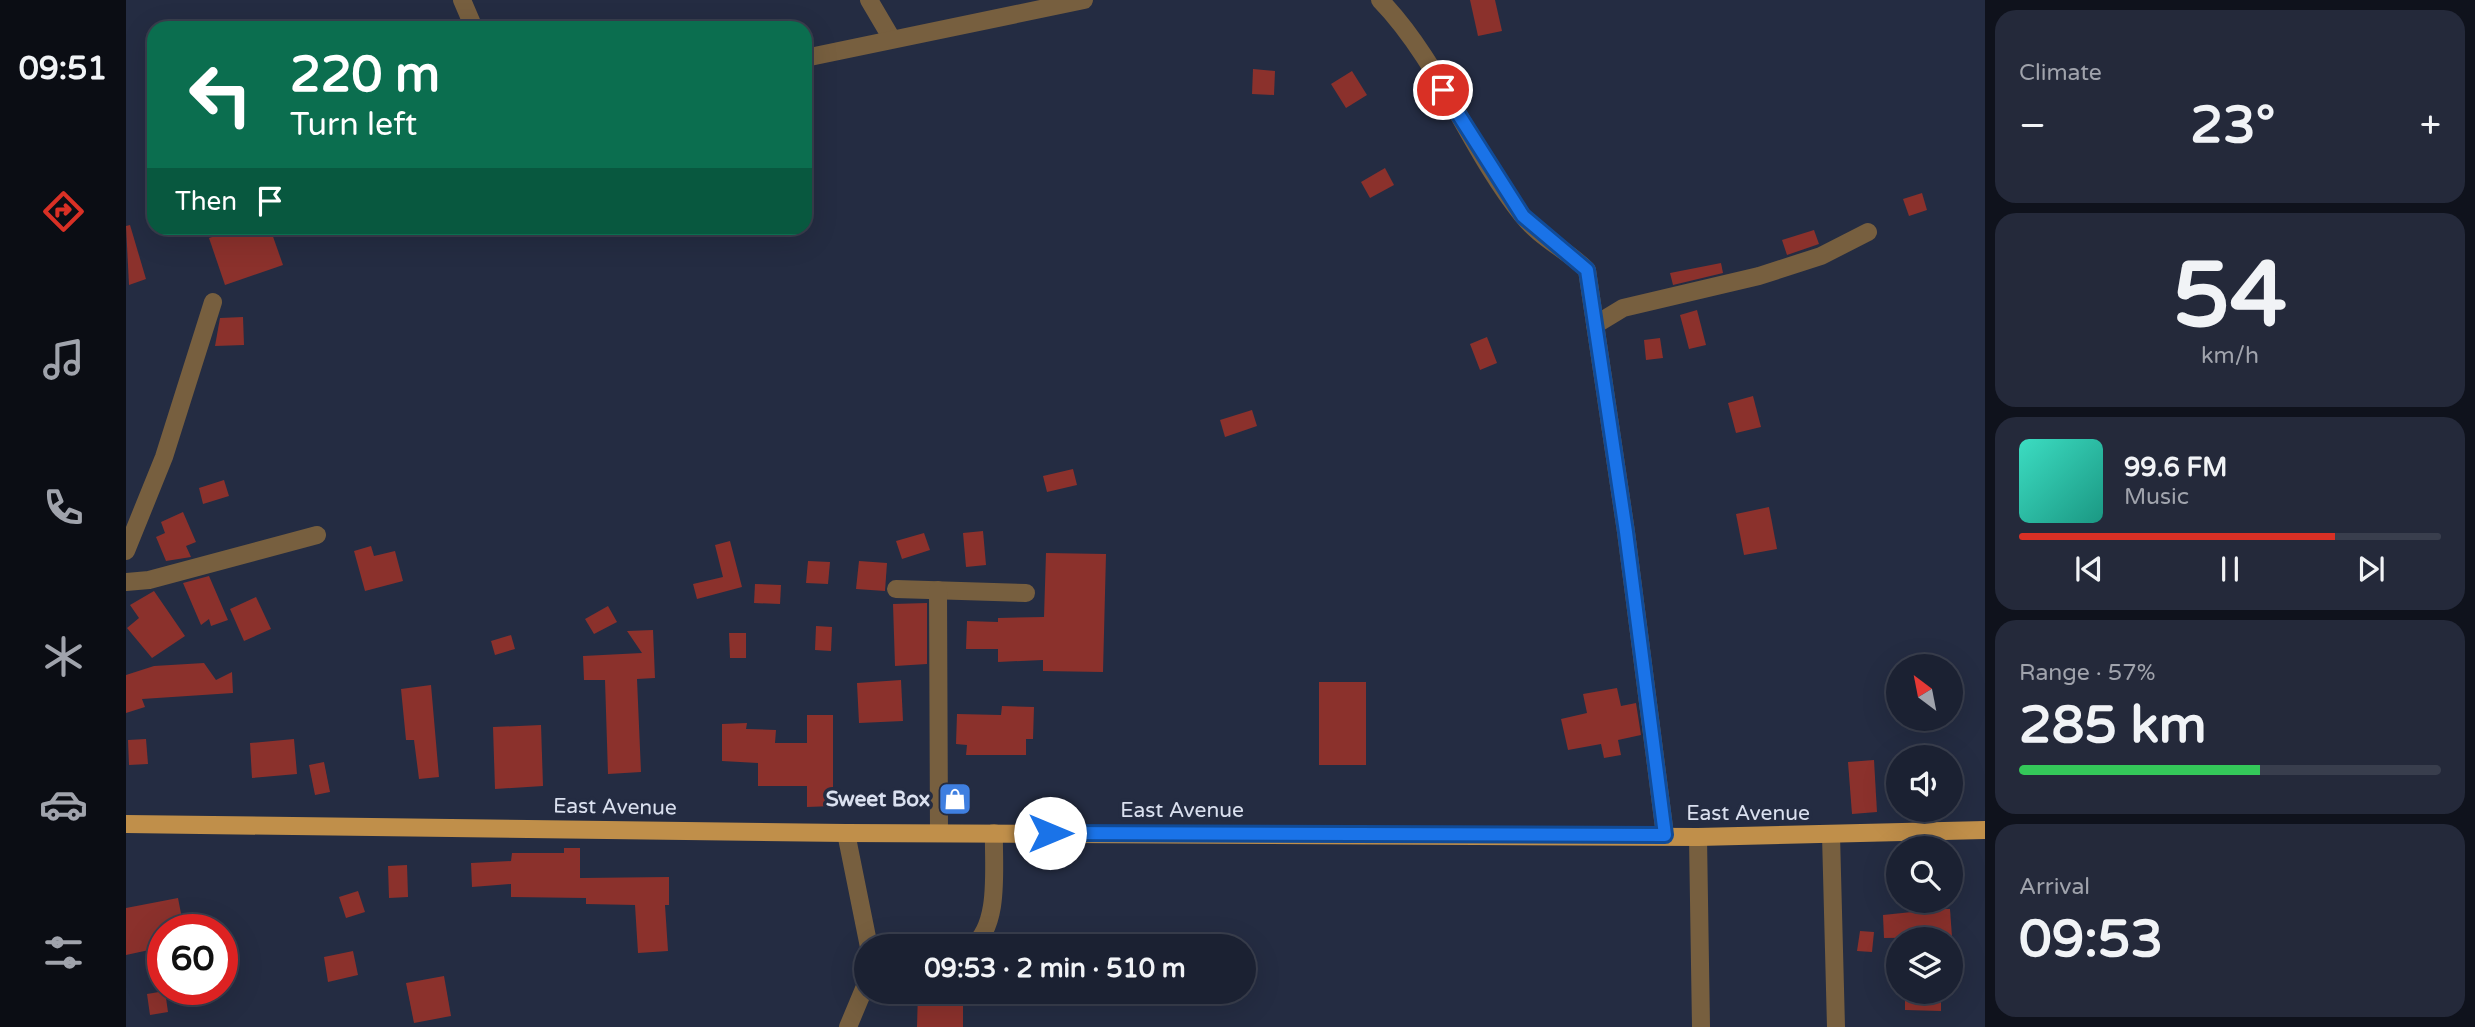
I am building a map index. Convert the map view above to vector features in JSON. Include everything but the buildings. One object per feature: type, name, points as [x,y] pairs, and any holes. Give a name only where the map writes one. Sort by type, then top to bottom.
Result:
[{"type":"main road","name":"East Avenue","points":[[126,824],[846,833],[1698,837],[1985,830]]},
{"type":"street","points":[[462,0],[471,21]]},
{"type":"street","points":[[869,0],[892,39]]},
{"type":"street","points":[[812,56],[1084,0]]},
{"type":"street","points":[[1380,0],[1406,27],[1494,174],[1523,216],[1587,270],[1626,532],[1665,835]]},
{"type":"street","points":[[1595,325],[1623,308],[1759,276],[1821,256],[1868,232]]},
{"type":"street","points":[[126,551],[164,457],[213,302]]},
{"type":"street","points":[[126,582],[149,580],[317,535]]},
{"type":"street","points":[[896,589],[1026,593]]},
{"type":"street","points":[[938,590],[939,833]]},
{"type":"street","points":[[846,833],[866,934]]},
{"type":"street","points":[[982,934],[991,911],[994,833]]},
{"type":"street","points":[[1831,835],[1836,1027]]},
{"type":"street","points":[[1698,837],[1701,1027]]},
{"type":"street","points":[[848,1027],[858,1004]]},
{"type":"place","name":"Sweet Box","points":[[955,799]]},
{"type":"route","points":[[1050,833],[1665,835],[1626,532],[1587,270],[1574,257],[1548,240],[1523,216],[1443,90]]}]
